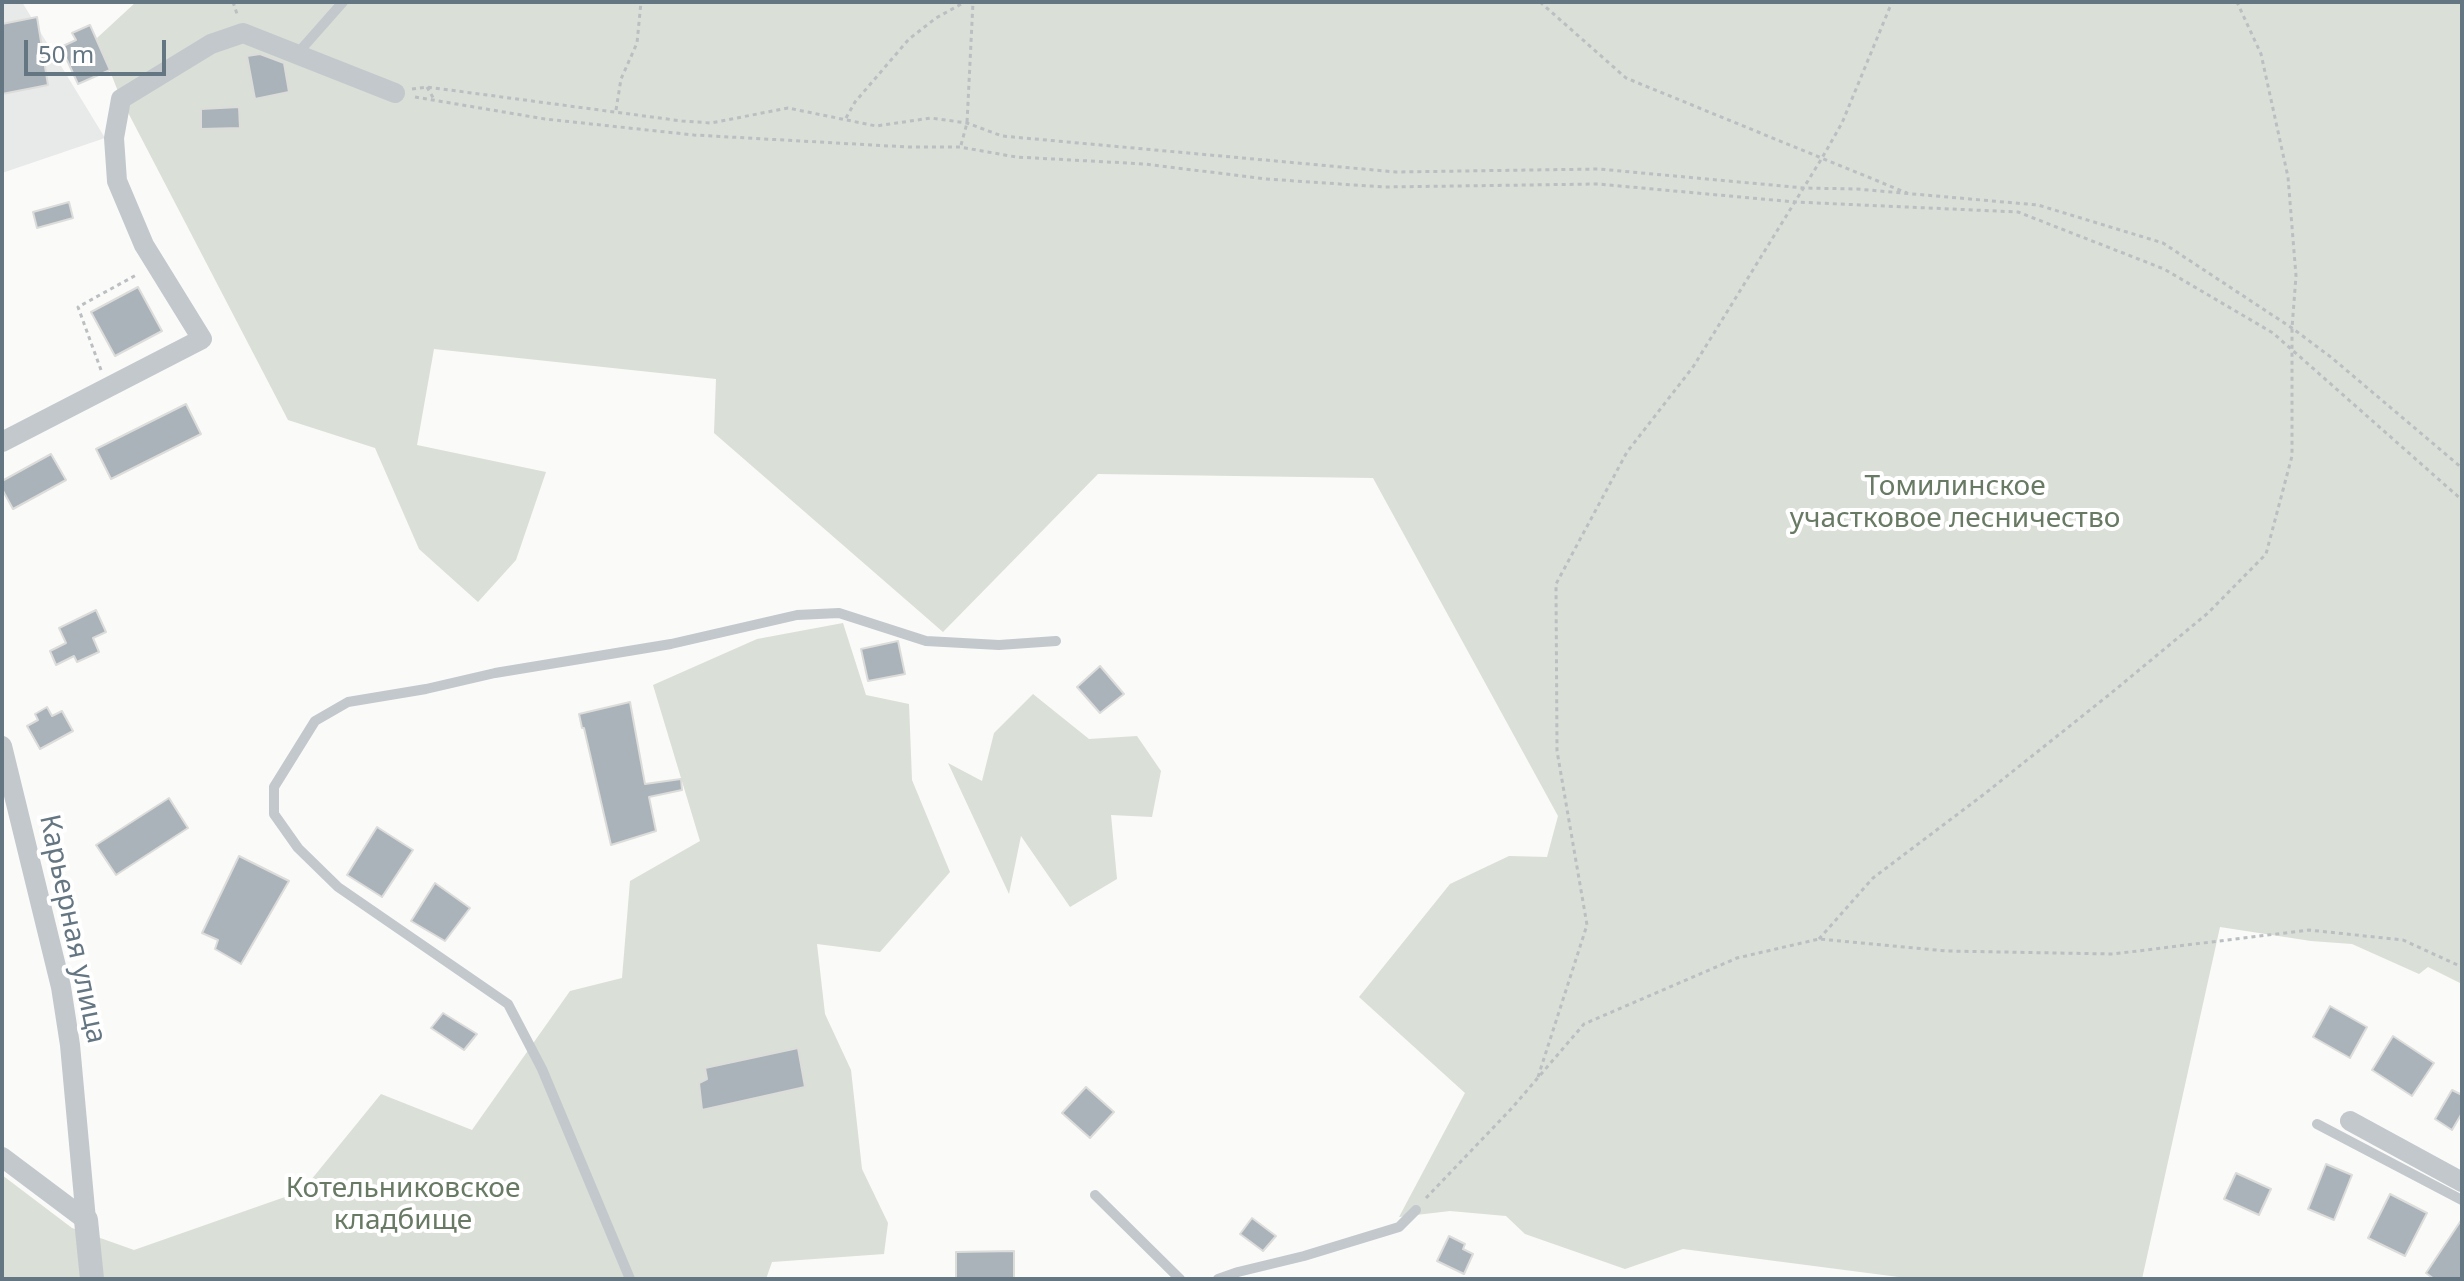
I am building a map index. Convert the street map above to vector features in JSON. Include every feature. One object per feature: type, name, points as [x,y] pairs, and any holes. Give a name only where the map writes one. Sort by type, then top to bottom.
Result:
[{"type":"street","points":[[2,442],[202,339],[144,245],[117,181],[114,138],[121,99],[211,44],[243,33],[398,92]]},
{"type":"street","name":"Карьерная улица","points":[[2,746],[61,987],[70,1045],[86,1220]]},
{"type":"street","points":[[2350,1121],[2462,1182]]},
{"type":"street","points":[[2,1157],[86,1220],[92,1279]]},
{"type":"lane","points":[[297,54],[343,2]]},
{"type":"lane","points":[[630,1279],[542,1069],[508,1004],[338,887],[298,848],[274,814],[274,787],[315,721],[348,702],[495,673],[671,644],[797,615],[839,613],[926,641],[999,645],[1056,641]]},
{"type":"lane","points":[[2317,1124],[2462,1200]]},
{"type":"lane","points":[[1095,1195],[1180,1279]]},
{"type":"lane","points":[[1218,1279],[1399,1227],[1416,1210]]},
{"type":"path","points":[[616,112],[621,79],[637,43],[641,2]]},
{"type":"path","points":[[846,118],[855,102],[909,39],[936,18],[965,2]]},
{"type":"path","points":[[960,147],[967,123],[973,2]]},
{"type":"path","points":[[1540,2],[1626,78],[1911,194]]},
{"type":"path","points":[[1538,1077],[1587,925],[1557,751],[1556,584],[1627,452],[1693,367],[1822,158],[1842,123],[1892,2]]},
{"type":"path","points":[[1819,939],[1873,878],[2110,694],[2208,613],[2266,554],[2292,456],[2292,328],[2296,276],[2288,177],[2261,54],[2237,2]]},
{"type":"path","points":[[427,87],[435,101]]},
{"type":"path","points":[[398,92],[427,87],[711,123],[788,108],[876,126],[931,118],[967,123],[1002,136],[1396,172],[1599,169],[2038,205],[2163,243],[2332,358],[2462,468]]},
{"type":"path","points":[[398,92],[545,119],[694,135],[960,147],[1016,157],[1145,164],[1266,179],[1384,187],[1598,184],[1795,202],[2018,212],[2164,269],[2273,333],[2462,500]]},
{"type":"path","points":[[108,388],[78,307],[155,264]]},
{"type":"path","points":[[1416,1210],[1584,1024],[1737,958],[1819,939],[1946,951],[2113,954],[2309,930],[2403,940],[2462,967]]},
{"type":"shaded area","points":[[2,2],[22,2],[105,138],[2,173]]},
{"type":"green space","name":"Томилинское участковое лесничество","points":[[136,2],[2462,2],[2462,984],[2428,967],[2419,974],[2352,944],[2220,927],[2142,1279],[1914,1279],[1683,1249],[1625,1269],[1525,1234],[1506,1216],[1450,1211],[1399,1217],[1465,1093],[1359,997],[1450,884],[1509,856],[1547,857],[1558,816],[1373,478],[1098,474],[943,632],[714,433],[716,379],[434,349],[417,445],[546,472],[516,560],[478,602],[419,549],[375,448],[288,420],[121,99],[97,38]]},
{"type":"green space","name":"Котельниковское кладбище","points":[[843,623],[866,695],[909,704],[912,780],[950,872],[880,952],[817,944],[825,1014],[851,1070],[862,1169],[888,1223],[884,1254],[772,1262],[766,1279],[2,1279],[2,1175],[72,1228],[134,1250],[302,1191],[381,1094],[472,1130],[570,991],[622,978],[630,881],[700,841],[653,685],[757,639]]},
{"type":"green space","points":[[1033,694],[1089,739],[1137,736],[1161,771],[1152,817],[1111,815],[1117,879],[1070,907],[1021,836],[1009,894],[948,763],[982,781],[994,733]]},
{"type":"building","points":[[37,17],[48,85],[2,94],[2,24]]},
{"type":"building","points":[[90,25],[110,70],[78,84],[61,47],[76,40],[72,33]]},
{"type":"building","points":[[260,54],[284,63],[289,92],[255,99],[247,56]]},
{"type":"building","points":[[239,107],[240,128],[201,129],[201,109]]},
{"type":"building","points":[[69,202],[73,218],[37,228],[33,212]]},
{"type":"building","points":[[138,287],[162,331],[115,356],[91,312]]},
{"type":"building","points":[[186,404],[201,434],[111,479],[96,449]]},
{"type":"building","points":[[51,454],[66,480],[13,509],[2,489],[2,481]]},
{"type":"building","points":[[96,610],[106,632],[93,638],[99,652],[77,662],[74,656],[56,665],[50,651],[66,643],[59,628]]},
{"type":"building","points":[[898,641],[905,674],[868,681],[861,649]]},
{"type":"building","points":[[1100,666],[1124,694],[1100,713],[1077,687]]},
{"type":"building","points":[[630,702],[645,784],[681,779],[682,790],[649,797],[656,831],[611,845],[579,714]]},
{"type":"building","points":[[47,707],[52,716],[62,711],[73,731],[40,749],[27,726],[38,720],[35,714]]},
{"type":"building","points":[[169,798],[188,828],[116,875],[96,845]]},
{"type":"building","points":[[377,827],[413,850],[382,897],[347,875]]},
{"type":"building","points":[[239,856],[289,881],[241,964],[215,949],[218,940],[202,933]]},
{"type":"building","points":[[435,883],[470,908],[445,941],[411,921]]},
{"type":"building","points":[[2330,1006],[2367,1027],[2350,1058],[2313,1037]]},
{"type":"building","points":[[443,1013],[477,1034],[464,1050],[431,1028]]},
{"type":"building","points":[[2393,1036],[2434,1063],[2412,1096],[2372,1070]]},
{"type":"building","points":[[798,1048],[805,1087],[702,1110],[699,1083],[707,1079],[705,1068]]},
{"type":"building","points":[[1086,1087],[1114,1112],[1090,1138],[1062,1113]]},
{"type":"building","points":[[2452,1090],[2462,1095],[2462,1113],[2452,1130],[2435,1119]]},
{"type":"building","points":[[2326,1164],[2352,1175],[2334,1220],[2308,1209]]},
{"type":"building","points":[[2236,1173],[2271,1189],[2259,1215],[2224,1199]]},
{"type":"building","points":[[2390,1194],[2427,1213],[2405,1256],[2368,1238]]},
{"type":"building","points":[[1252,1218],[1276,1236],[1263,1251],[1240,1234]]},
{"type":"building","points":[[2462,1219],[2462,1279],[2434,1279],[2426,1273]]},
{"type":"building","points":[[1449,1236],[1465,1244],[1463,1249],[1473,1254],[1464,1274],[1437,1261]]},
{"type":"building","points":[[1014,1251],[1014,1279],[956,1279],[956,1252]]}]
